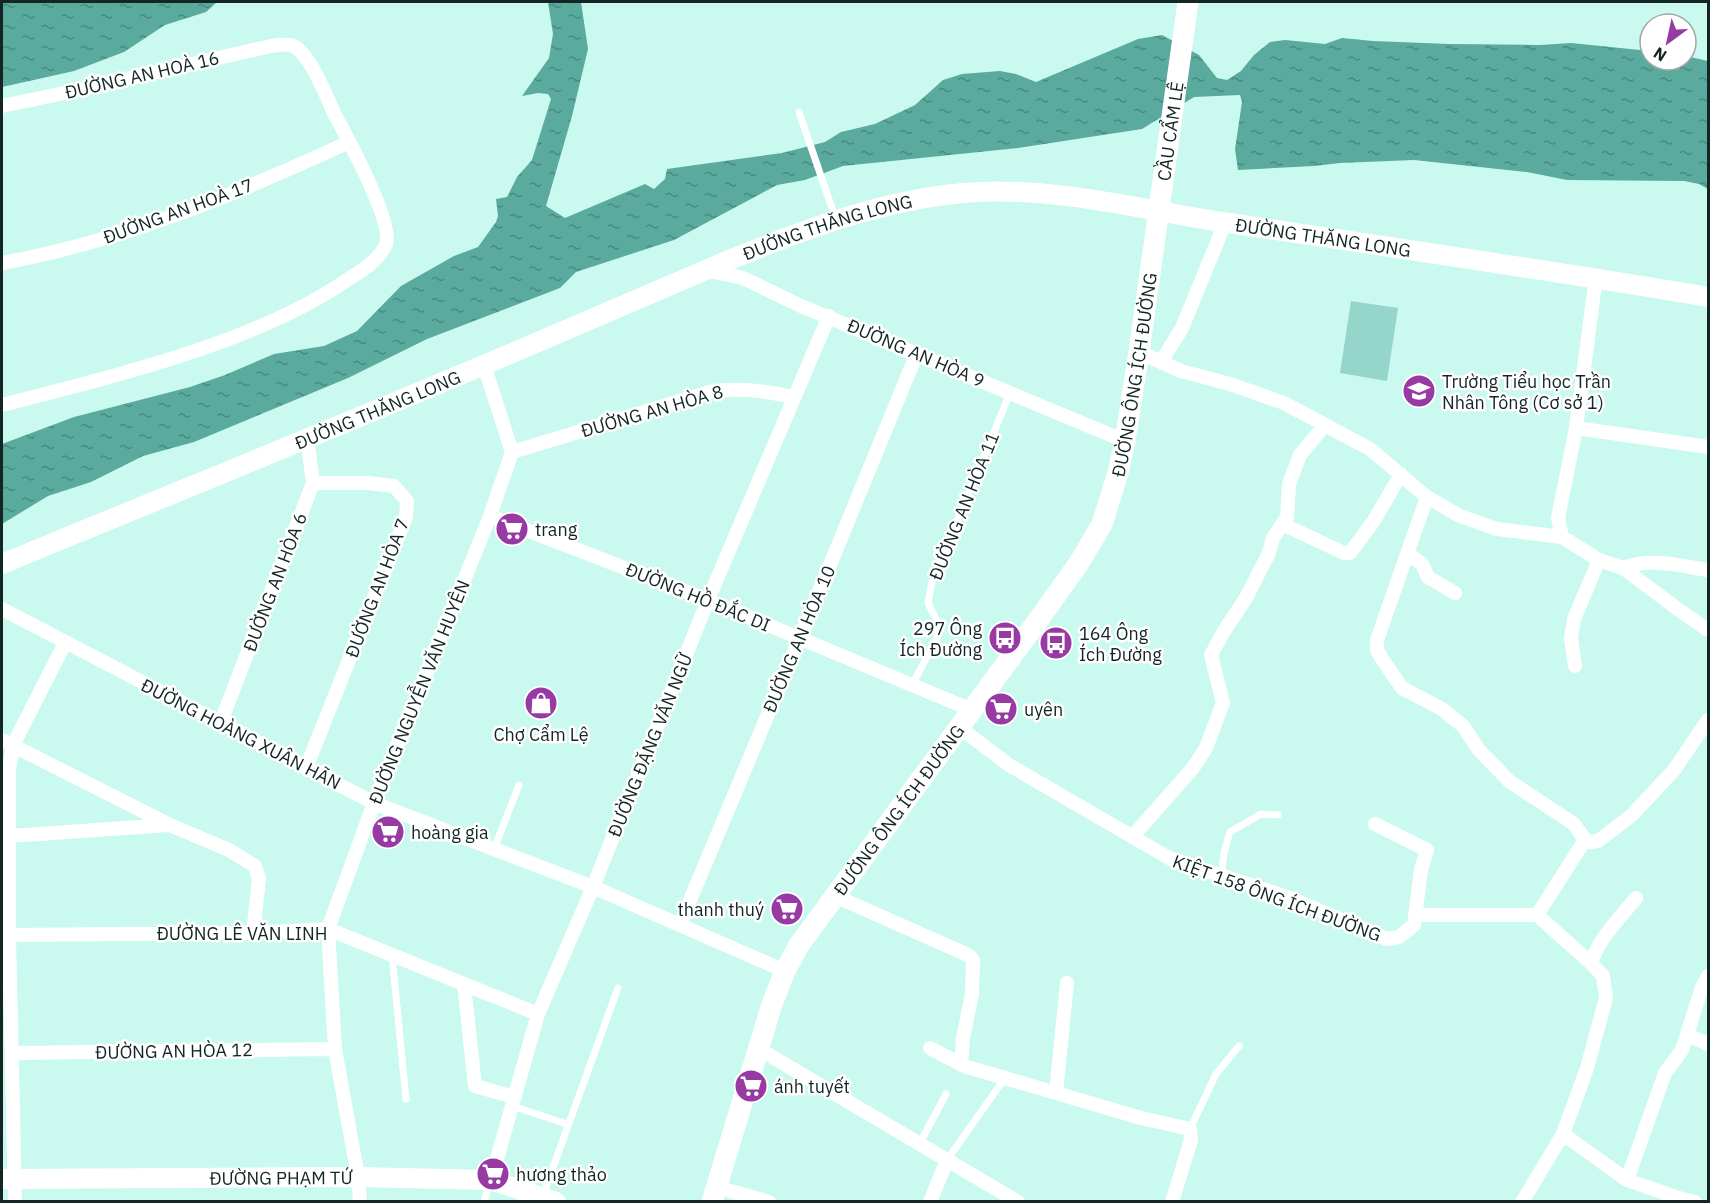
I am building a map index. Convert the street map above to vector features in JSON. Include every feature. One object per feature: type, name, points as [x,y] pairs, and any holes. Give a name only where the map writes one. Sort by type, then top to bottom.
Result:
[{"type":"main road","name":"CẦU CẨM LỆ","points":[[1152,262],[1188,2]]},
{"type":"main road","name":"ĐƯỜNG ÔNG ÍCH ĐƯỜNG","points":[[714,1194],[772,1004],[785,971],[799,945],[1079,563],[1102,524],[1125,441],[1152,262]]},
{"type":"street","name":"ĐƯỜNG AN HOÀ 16","points":[[2,106],[283,44],[295,47],[309,62],[349,142]]},
{"type":"street","name":"ĐƯỜNG AN HOÀ 17","points":[[2,263],[141,228],[243,190],[349,142]]},
{"type":"street","points":[[2,405],[95,381],[210,345],[307,304],[329,293],[360,272],[376,258],[386,245],[387,230],[349,142]]},
{"type":"street","name":"ĐƯỜNG THĂNG LONG","points":[[2,564],[484,365],[776,241],[833,210],[967,193],[1002,192],[1085,198],[1225,223],[1596,278],[1708,297]]},
{"type":"street","points":[[1161,362],[1182,328],[1225,223]]},
{"type":"street","name":"ĐƯỜNG AN HÒA 9","points":[[705,270],[743,278],[801,306],[1125,441]]},
{"type":"street","points":[[1562,537],[1558,518],[1576,428],[1596,278]]},
{"type":"street","name":"ĐƯỜNG ĐẶNG VĂN NGỮ","points":[[491,1180],[538,1014],[593,887],[708,600],[829,316]]},
{"type":"street","points":[[1139,352],[1181,370],[1230,384],[1284,404],[1370,449],[1427,497],[1460,516],[1497,529],[1562,537],[1599,560],[1623,568],[1708,630]]},
{"type":"street","name":"ĐƯỜNG AN HÒA 10","points":[[680,924],[917,353]]},
{"type":"street","points":[[484,365],[512,452]]},
{"type":"street","name":"ĐƯỜNG AN HÒA 8","points":[[512,452],[730,388],[758,390],[794,397]]},
{"type":"street","points":[[1132,836],[1193,768],[1206,748],[1223,703],[1211,655],[1246,598],[1269,553],[1274,538],[1287,517],[1289,484],[1300,455],[1325,425]]},
{"type":"street","points":[[1576,428],[1708,447]]},
{"type":"street","name":"ĐƯỜNG AN HÒA 6","points":[[220,724],[313,483],[307,438]]},
{"type":"street","name":"ĐƯỜNG NGUYỄN VĂN HUYÊN","points":[[360,1202],[358,1177],[335,1048],[327,929],[374,803],[490,516],[512,452]]},
{"type":"street","points":[[1282,524],[1344,553],[1350,553],[1373,522],[1401,474]]},
{"type":"street","name":"ĐƯỜNG AN HÒA 7","points":[[306,768],[406,517],[407,501],[394,486],[368,483],[313,483]]},
{"type":"street","points":[[1427,497],[1377,640],[1377,650],[1402,688],[1442,709],[1463,726],[1479,750],[1509,782],[1574,824],[1585,840],[1598,841],[1632,815],[1674,770],[1708,720]]},
{"type":"street","name":"ĐƯỜNG HỒ ĐẮC DI","points":[[490,516],[708,600],[912,686],[965,719]]},
{"type":"street","points":[[1408,553],[1422,564],[1428,578],[1455,593]]},
{"type":"street","points":[[1575,666],[1570,638],[1574,619],[1599,560]]},
{"type":"street","points":[[1623,568],[1637,562],[1654,562],[1708,570]]},
{"type":"street","name":"ĐƯỜNG HOÀNG XUÂN HÃN","points":[[2,609],[374,803],[593,887],[785,971]]},
{"type":"street","points":[[15,1202],[9,1179],[12,1053],[5,935],[10,836],[7,742],[64,643]]},
{"type":"street","name":"KIỆT 158 ÔNG ÍCH ĐƯỜNG","points":[[965,719],[1009,765],[1169,858],[1290,898],[1388,939],[1399,936],[1414,925],[1416,915]]},
{"type":"street","points":[[7,742],[170,825],[229,850],[255,866],[259,879],[253,933]]},
{"type":"street","points":[[1375,824],[1427,850],[1421,870],[1416,915],[1536,915],[1603,976],[1606,998],[1587,1068],[1563,1134],[1522,1202]]},
{"type":"street","points":[[10,836],[170,825]]},
{"type":"street","points":[[1536,915],[1585,840]]},
{"type":"street","points":[[835,896],[971,957],[975,964],[961,1064]]},
{"type":"street","points":[[1591,963],[1602,940],[1636,898]]},
{"type":"street","name":"ĐƯỜNG LÊ VĂN LINH","points":[[5,935],[253,933],[327,929],[538,1014]]},
{"type":"street","points":[[1627,1180],[1665,1073],[1682,1050],[1702,987],[1708,976]]},
{"type":"street","points":[[1056,1093],[1067,983]]},
{"type":"street","points":[[464,984],[475,1086],[513,1101]]},
{"type":"street","points":[[1687,1035],[1708,1044]]},
{"type":"street","name":"ĐƯỜNG AN HÒA 12","points":[[12,1053],[335,1048]]},
{"type":"street","points":[[930,1048],[961,1064],[1005,1078],[1141,1118],[1190,1129],[1191,1140],[1172,1202]]},
{"type":"street","points":[[759,1049],[1018,1202]]},
{"type":"street","points":[[1563,1134],[1627,1180],[1678,1200],[1695,1202]]},
{"type":"street","points":[[930,1202],[947,1160]]},
{"type":"street","name":"ĐƯỜNG PHẠM TỨ","points":[[9,1179],[358,1177],[491,1180],[552,1200]]},
{"type":"street","points":[[714,1194],[769,1202]]},
{"type":"lane","points":[[799,112],[833,210]]},
{"type":"lane","name":"ĐƯỜNG AN HÒA 11","points":[[912,686],[938,636],[937,621],[928,603],[932,582],[1010,393]]},
{"type":"lane","points":[[494,849],[519,785]]},
{"type":"lane","points":[[1221,876],[1230,832],[1261,814],[1278,815]]},
{"type":"lane","points":[[392,955],[406,1099]]},
{"type":"lane","points":[[552,1200],[567,1124],[618,988]]},
{"type":"lane","points":[[1190,1129],[1216,1074],[1239,1046]]},
{"type":"lane","points":[[947,1160],[1005,1078]]},
{"type":"lane","points":[[920,1143],[946,1094]]},
{"type":"lane","points":[[513,1101],[567,1124]]},
{"type":"lane","points":[[484,1202],[491,1180]]},
{"type":"shaded area","points":[[1351,301],[1398,308],[1387,381],[1340,373]]},
{"type":"water","points":[[2,2],[217,2],[206,12],[165,25],[124,52],[74,71],[2,87]]},
{"type":"water","points":[[548,2],[581,2],[588,49],[572,116],[546,206],[565,218],[645,184],[654,189],[665,179],[667,169],[782,153],[825,142],[841,132],[875,124],[915,105],[943,80],[962,74],[1000,71],[1016,74],[1036,82],[1138,39],[1162,35],[1199,55],[1217,78],[1227,80],[1241,71],[1254,55],[1270,42],[1285,40],[1325,44],[1342,38],[1449,44],[1571,43],[1638,50],[1638,72],[1698,72],[1698,59],[1708,61],[1708,189],[1699,184],[1684,181],[1567,180],[1527,172],[1414,160],[1238,170],[1235,149],[1242,102],[1240,95],[1194,97],[1142,129],[1018,148],[843,166],[805,180],[777,185],[674,240],[576,272],[560,288],[427,339],[348,378],[194,442],[143,456],[91,482],[48,496],[2,524],[2,444],[74,417],[190,387],[274,354],[324,346],[357,331],[401,286],[454,256],[478,247],[496,222],[498,216],[496,199],[507,197],[517,177],[532,160],[551,99],[548,94],[522,96],[549,58],[553,34]]},
{"type":"place","name":"Trường Tiểu học Trần Nhân Tông (Cơ sở 1)","points":[[1419,391]]},
{"type":"place","name":"trang","points":[[512,529]]},
{"type":"place","name":"297 Ông Ích Đường","points":[[1005,638]]},
{"type":"place","name":"164 Ông Ích Đường","points":[[1056,643]]},
{"type":"place","name":"Chợ Cẩm Lệ","points":[[541,703]]},
{"type":"place","name":"uyên","points":[[1001,709]]},
{"type":"place","name":"hoàng gia","points":[[388,832]]},
{"type":"place","name":"thanh thuý","points":[[787,909]]},
{"type":"place","name":"ánh tuyết","points":[[751,1086]]},
{"type":"place","name":"hương thảo","points":[[493,1174]]}]
